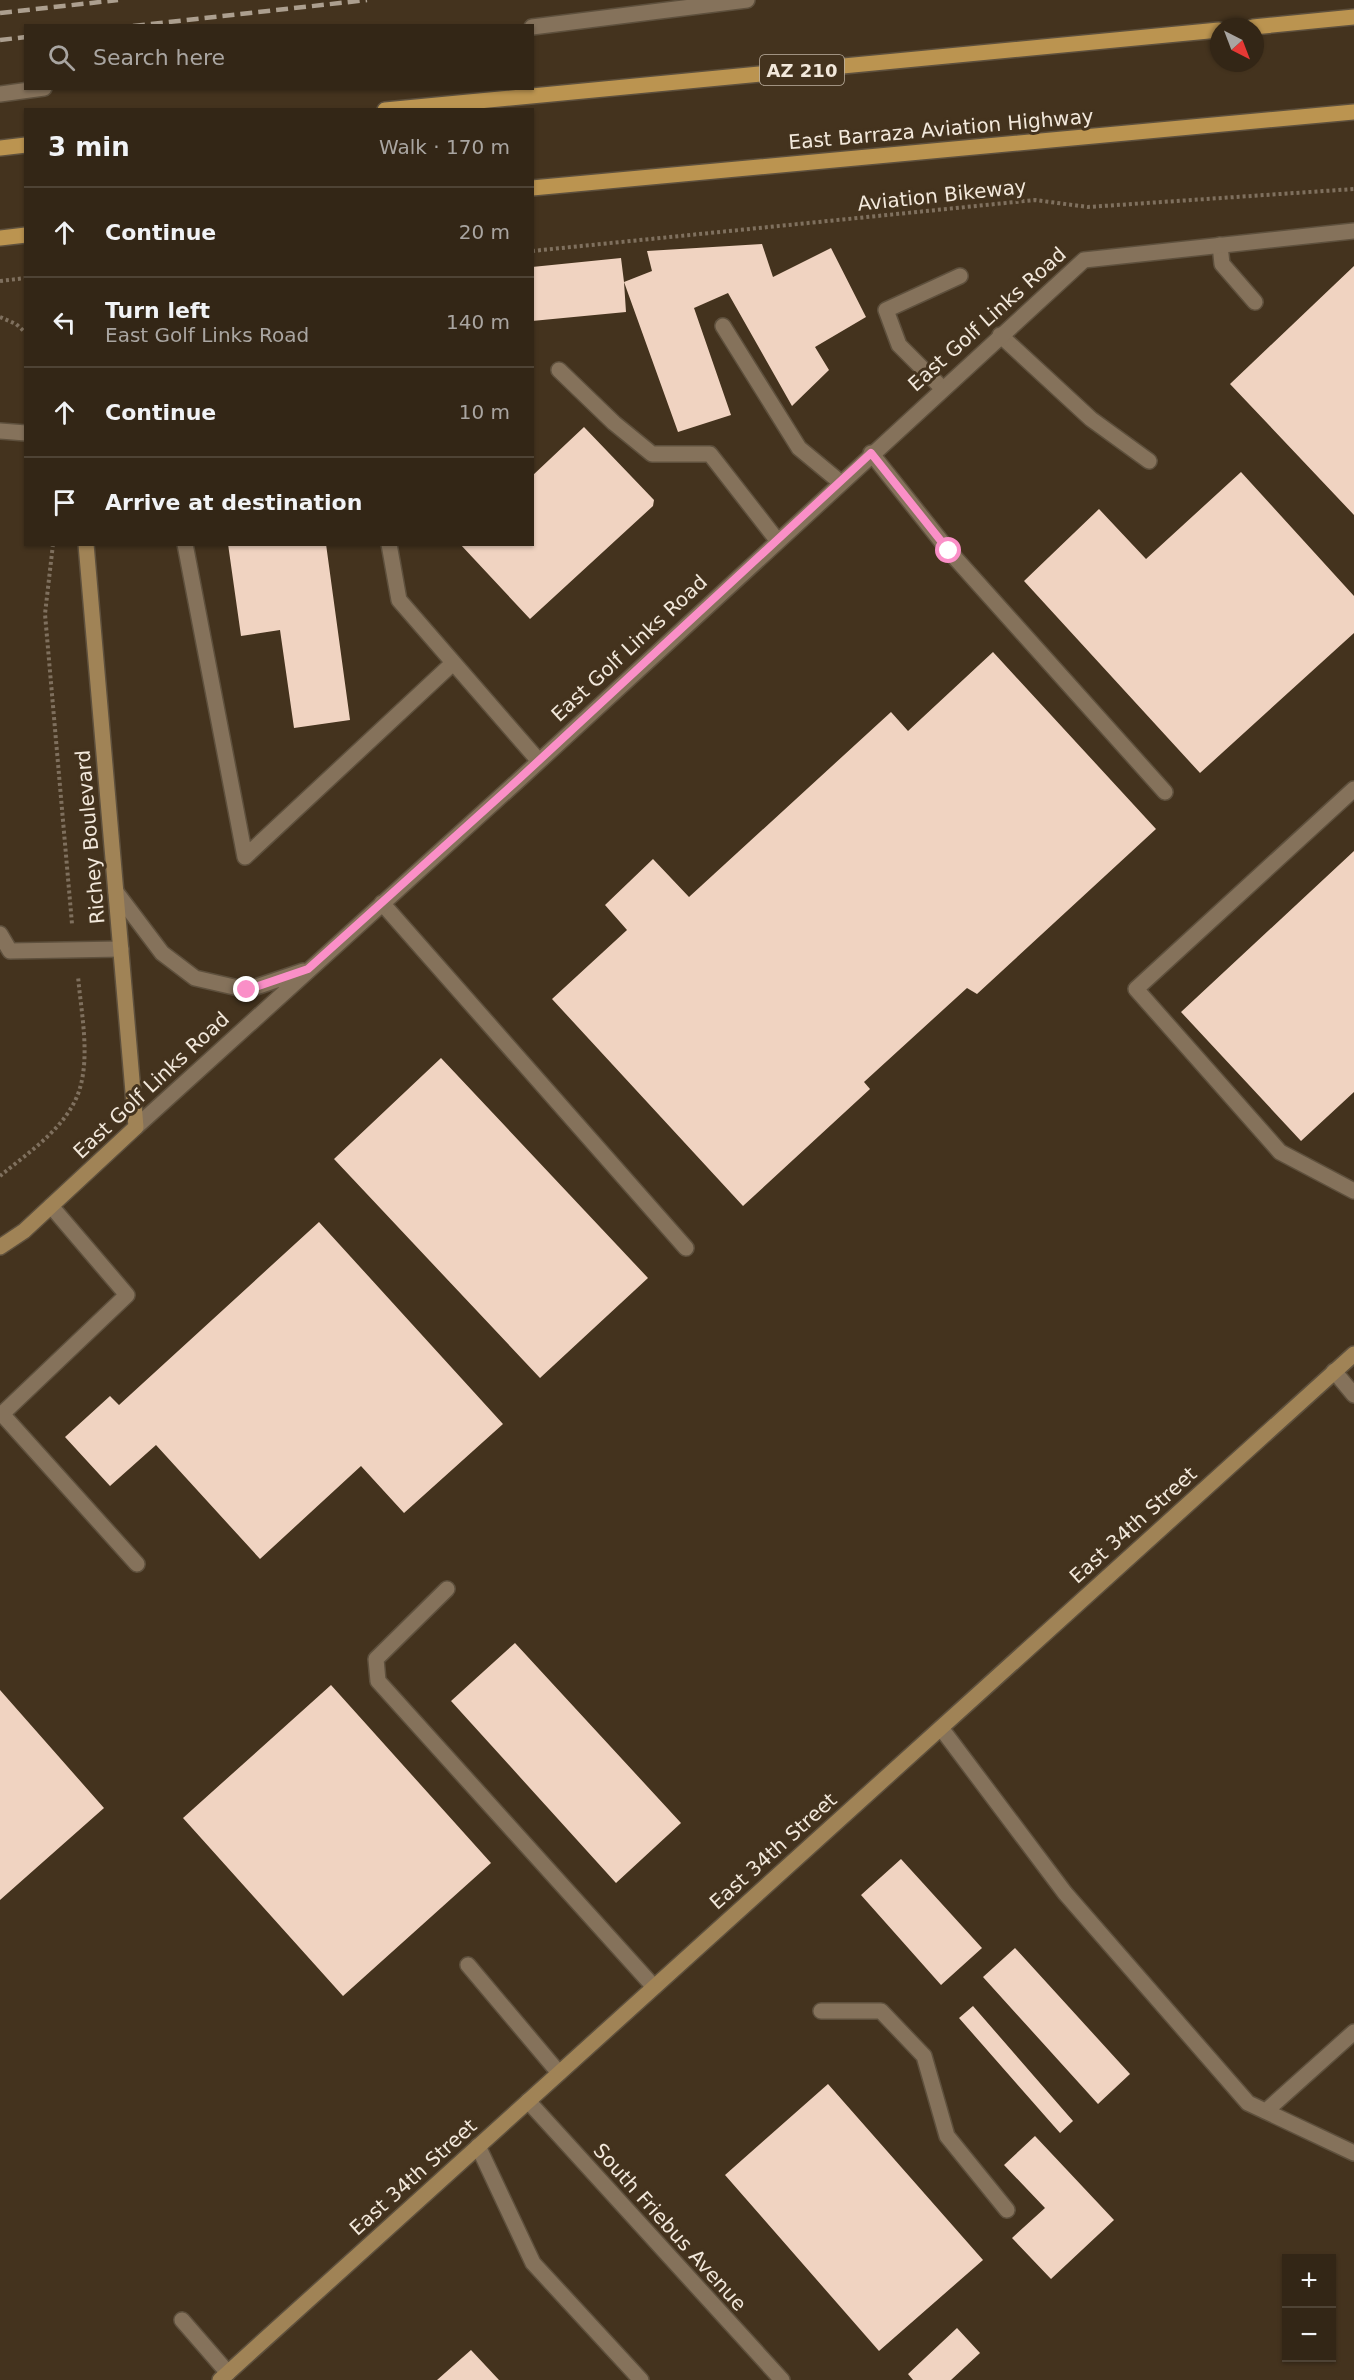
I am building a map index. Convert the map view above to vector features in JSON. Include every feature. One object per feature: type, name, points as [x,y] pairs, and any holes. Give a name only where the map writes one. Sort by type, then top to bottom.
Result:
[{"type":"main road","points":[[1264,26],[1354,17]]},
{"type":"main road","name":"AZ 210","points":[[406,108],[1210,31]]},
{"type":"main road","name":"East Barraza Aviation Highway","points":[[534,188],[1354,112]]},
{"type":"main road","points":[[0,148],[24,145]]},
{"type":"main road","points":[[0,238],[24,235]]},
{"type":"street","points":[[534,27],[747,0]]},
{"type":"street","points":[[0,94],[29,90]]},
{"type":"street","name":"East Golf Links Road","points":[[0,1247],[24,1231],[1084,260],[1354,231]]},
{"type":"street","points":[[1220,245],[1222,264],[1255,302]]},
{"type":"street","points":[[942,388],[898,345],[886,310],[960,276]]},
{"type":"street","points":[[723,326],[799,448],[840,482]]},
{"type":"street","points":[[1000,335],[1091,418],[1149,461]]},
{"type":"street","points":[[559,370],[614,423],[652,454],[710,454],[777,540]]},
{"type":"street","points":[[0,431],[24,433]]},
{"type":"street","points":[[871,453],[949,551],[1166,792]]},
{"type":"street","name":"Richey Boulevard","points":[[86,546],[136,1127]]},
{"type":"street","points":[[185,546],[245,857],[453,663]]},
{"type":"street","points":[[389,546],[399,600],[538,760]]},
{"type":"street","points":[[1353,1187],[1280,1152],[1137,989],[1354,789]]},
{"type":"street","points":[[116,892],[162,953],[195,978],[247,990],[308,969]]},
{"type":"street","points":[[382,903],[686,1248]]},
{"type":"street","points":[[0,934],[10,951],[121,949]]},
{"type":"street","points":[[51,1206],[127,1295],[2,1414],[137,1564]]},
{"type":"street","name":"East 34th Street","points":[[224,2376],[1354,1354]]},
{"type":"street","points":[[1334,1371],[1354,1395]]},
{"type":"street","points":[[447,1589],[376,1659],[378,1681],[654,1987]]},
{"type":"street","points":[[941,1728],[1065,1893],[1248,2103],[1354,2152]]},
{"type":"street","points":[[468,1965],[559,2073]]},
{"type":"street","points":[[821,2011],[881,2011],[924,2056],[947,2136],[1007,2210]]},
{"type":"street","points":[[1266,2111],[1354,2032]]},
{"type":"street","name":"South Friebus Avenue","points":[[528,2101],[782,2380]]},
{"type":"street","points":[[478,2146],[533,2263],[641,2380]]},
{"type":"street","points":[[182,2320],[224,2376]]},
{"type":"path","name":"Aviation Bikeway","points":[[534,251],[1035,200],[1088,207],[1354,189]]},
{"type":"path","points":[[0,281],[24,278]]},
{"type":"path","points":[[0,317],[16,324],[24,331]]},
{"type":"path","points":[[53,546],[45,614],[67,873]]},
{"type":"path","points":[[0,1176],[44,1140],[69,1112],[80,1088],[85,1052],[79,992]]},
{"type":"building","points":[[762,244],[773,277],[831,248],[866,317],[815,347],[829,370],[792,406],[728,293],[694,308],[731,415],[678,432],[624,282],[652,271],[647,251]]},
{"type":"building","points":[[621,258],[626,312],[534,321],[534,267]]},
{"type":"building","points":[[1354,266],[1354,515],[1230,384]]},
{"type":"building","points":[[584,427],[654,500],[653,506],[530,619],[462,546],[534,546],[534,474]]},
{"type":"building","points":[[1241,472],[1354,596],[1354,633],[1200,773],[1024,581],[1099,509],[1146,559]]},
{"type":"building","points":[[228,546],[326,546],[350,720],[294,728],[280,630],[241,636]]},
{"type":"building","points":[[993,652],[1156,829],[977,994],[967,988],[864,1082],[870,1089],[743,1206],[552,999],[627,930],[605,905],[653,859],[689,897],[891,712],[908,731]]},
{"type":"building","points":[[1354,851],[1354,1092],[1301,1141],[1181,1012]]},
{"type":"building","points":[[441,1058],[648,1278],[540,1378],[334,1159]]},
{"type":"building","points":[[319,1222],[503,1424],[404,1513],[361,1466],[260,1559],[156,1445],[110,1486],[65,1437],[110,1396],[119,1405]]},
{"type":"building","points":[[515,1643],[681,1823],[616,1883],[451,1701]]},
{"type":"building","points":[[331,1685],[491,1863],[343,1996],[183,1818]]},
{"type":"building","points":[[0,1690],[104,1808],[0,1900]]},
{"type":"building","points":[[901,1859],[982,1948],[941,1985],[861,1895]]},
{"type":"building","points":[[1015,1948],[1130,2074],[1098,2104],[983,1977]]},
{"type":"building","points":[[973,2006],[1073,2121],[1060,2133],[959,2018]]},
{"type":"building","points":[[828,2084],[983,2260],[879,2351],[725,2175]]},
{"type":"building","points":[[1035,2136],[1114,2220],[1051,2279],[1012,2238],[1045,2208],[1004,2165]]},
{"type":"building","points":[[957,2328],[980,2353],[951,2380],[913,2380],[908,2374]]},
{"type":"building","points":[[471,2350],[499,2380],[437,2380]]},
{"type":"railway","points":[[0,13],[118,0]]},
{"type":"railway","points":[[151,24],[367,0]]},
{"type":"railway","points":[[0,40],[24,37]]},
{"type":"route","points":[[247,990],[308,969],[520,778],[871,453],[949,551]]}]
